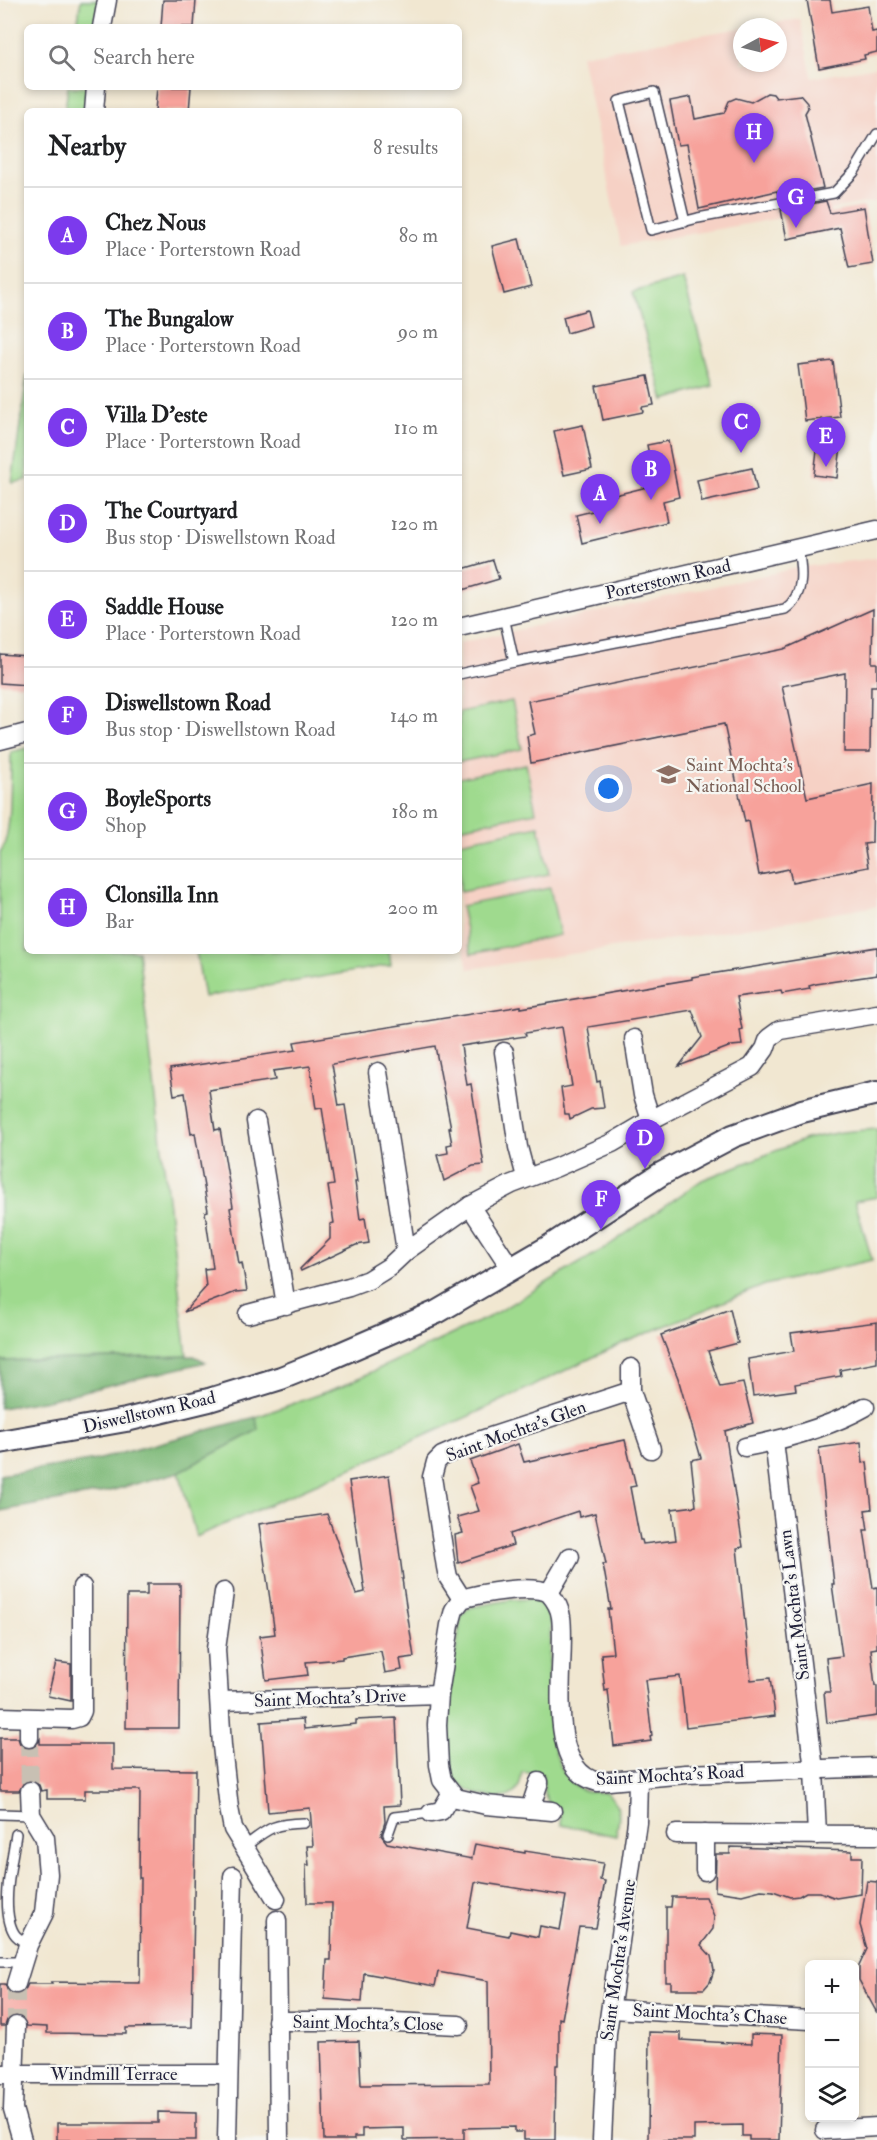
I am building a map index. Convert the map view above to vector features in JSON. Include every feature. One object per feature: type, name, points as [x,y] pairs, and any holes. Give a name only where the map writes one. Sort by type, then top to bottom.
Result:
[{"type":"street","points":[[102,24],[106,0]]},
{"type":"street","points":[[94,108],[96,90]]},
{"type":"street","name":"Porterstown Road","points":[[462,626],[877,530]]},
{"type":"street","points":[[0,740],[24,734]]},
{"type":"street","points":[[248,1314],[368,1280],[389,1267],[406,1251],[470,1206],[526,1178],[612,1143],[752,1067],[765,1049],[769,1038],[780,1030],[877,1014]]},
{"type":"street","points":[[634,1039],[643,1095],[651,1120]]},
{"type":"street","points":[[504,1052],[518,1147],[526,1178]]},
{"type":"street","points":[[378,1072],[406,1251]]},
{"type":"street","name":"Diswellstown Road","points":[[0,1442],[126,1420],[210,1400],[281,1378],[437,1312],[512,1270],[661,1174],[733,1136],[802,1111],[877,1094]]},
{"type":"street","points":[[256,1121],[286,1305]]},
{"type":"street","points":[[470,1206],[512,1270]]},
{"type":"street","points":[[631,1368],[631,1391],[651,1449]]},
{"type":"street","name":"Saint Mochta's Glen","points":[[462,1599],[448,1576],[446,1567],[432,1477],[432,1469],[436,1462],[442,1456],[472,1443],[631,1391]]},
{"type":"street","points":[[745,1447],[832,1424],[865,1407]]},
{"type":"street","name":"Saint Mochta's Lawn","points":[[774,1441],[814,1770],[817,1835]]},
{"type":"street","points":[[552,1811],[486,1805],[456,1798],[451,1794],[442,1780],[439,1765],[437,1725],[439,1694],[453,1615],[462,1599],[478,1595],[536,1589],[549,1593],[570,1557]]},
{"type":"street","points":[[0,1717],[72,1719],[79,1717],[82,1711],[82,1587]]},
{"type":"street","points":[[224,1593],[216,1649],[222,1746],[229,1808],[233,1829],[276,1899]]},
{"type":"street","name":"Saint Mochta's Road","points":[[549,1593],[561,1615],[560,1707],[567,1751],[573,1765],[589,1780],[598,1782],[686,1774],[877,1767]]},
{"type":"street","name":"Saint Mochta's Drive","points":[[221,1701],[439,1694]]},
{"type":"street","points":[[29,1719],[29,1738]]},
{"type":"street","name":"Saint Mochta's Avenue","points":[[602,2140],[604,2073],[637,1822],[638,1780]]},
{"type":"street","points":[[530,1809],[539,1782]]},
{"type":"street","points":[[16,1984],[44,1913],[48,1874],[45,1838],[31,1815],[30,1791]]},
{"type":"street","points":[[431,1813],[441,1811],[451,1794]]},
{"type":"street","points":[[676,1834],[877,1835]]},
{"type":"street","points":[[705,1834],[705,1871]]},
{"type":"street","points":[[227,2140],[233,1876]]},
{"type":"street","name":"Saint Mochta's Close","points":[[277,1920],[279,2140]]},
{"type":"street","name":"Saint Mochta's Chase","points":[[611,2009],[805,2020]]},
{"type":"street","name":"Saint Mochta's Close","points":[[277,2021],[384,2021],[459,2025]]},
{"type":"street","points":[[16,2026],[7,2074],[13,2111],[22,2140]]},
{"type":"street","name":"Windmill Terrace","points":[[7,2074],[228,2074]]},
{"type":"street","points":[[825,2129],[877,2127]]},
{"type":"lane","points":[[685,222],[654,92],[619,101],[651,230],[834,193],[854,172],[877,134]]},
{"type":"lane","points":[[462,673],[784,609],[794,601],[803,572],[798,549]]},
{"type":"lane","points":[[504,617],[514,662]]},
{"type":"lane","points":[[388,1834],[394,1817],[431,1813]]},
{"type":"lane","points":[[0,1814],[31,1815]]},
{"type":"lane","points":[[243,1848],[267,1829],[279,1824],[304,1823]]},
{"type":"lane","points":[[0,1962],[26,1954],[8,1920],[8,1889],[16,1834]]},
{"type":"shaded area","points":[[800,19],[812,78],[877,67],[877,201],[621,246],[581,55],[733,30],[733,72],[787,72],[787,21]]},
{"type":"shaded area","name":"Saint Mochta's National School","points":[[877,558],[877,906],[728,931],[468,969],[462,941],[462,642],[801,567]]},
{"type":"green space","points":[[81,0],[103,0],[100,24],[77,24]]},
{"type":"green space","points":[[68,90],[94,90],[92,108],[65,108]]},
{"type":"green space","points":[[683,278],[713,386],[664,400],[633,292]]},
{"type":"green space","points":[[24,397],[24,481],[12,483]]},
{"type":"green space","points":[[512,701],[522,749],[462,761],[462,711]]},
{"type":"green space","points":[[24,749],[24,954],[138,954],[187,1356],[0,1361],[0,852],[9,820],[11,752]]},
{"type":"green space","points":[[526,764],[536,812],[462,827],[462,777]]},
{"type":"green space","points":[[539,826],[549,874],[462,892],[462,841]]},
{"type":"green space","points":[[550,888],[560,935],[471,954],[462,906]]},
{"type":"green space","points":[[197,954],[389,954],[391,965],[204,997]]},
{"type":"green space","points":[[877,1129],[877,1197],[855,1201],[872,1260],[765,1285],[621,1344],[467,1417],[196,1537],[179,1472],[256,1417],[342,1386],[489,1317],[605,1248],[702,1180],[806,1139],[841,1132]]},
{"type":"green space","points":[[194,1356],[206,1362],[47,1400],[0,1408],[0,1361]]},
{"type":"green space","points":[[256,1417],[258,1430],[179,1472],[106,1492],[0,1511],[0,1475],[96,1460]]},
{"type":"green space","points":[[529,1599],[538,1602],[544,1608],[551,1625],[549,1713],[557,1759],[566,1776],[579,1788],[585,1791],[606,1792],[615,1802],[618,1812],[616,1836],[561,1825],[560,1808],[550,1805],[544,1793],[543,1775],[522,1772],[516,1791],[507,1797],[499,1798],[469,1790],[454,1779],[450,1773],[446,1740],[447,1719],[461,1617],[466,1610],[472,1607]]},
{"type":"building","points":[[163,0],[196,0],[194,24],[161,24]]},
{"type":"building","points":[[807,0],[830,0],[832,12],[868,6],[872,32],[877,31],[877,52],[864,55],[865,59],[819,68]]},
{"type":"building","points":[[157,90],[191,90],[189,108],[155,108]]},
{"type":"building","points":[[767,93],[773,94],[776,98],[800,95],[807,103],[808,108],[805,113],[823,188],[778,196],[777,191],[699,209],[687,144],[678,145],[670,101],[691,97],[695,119],[724,113],[729,101],[736,98],[751,102]]},
{"type":"building","points":[[826,201],[830,213],[864,207],[873,264],[849,268],[840,228],[787,239],[781,210]]},
{"type":"building","points":[[519,239],[531,287],[504,294],[492,246]]},
{"type":"building","points":[[587,310],[591,326],[567,333],[563,317]]},
{"type":"building","points":[[833,361],[840,417],[805,421],[798,365]]},
{"type":"building","points":[[648,376],[654,405],[642,407],[643,412],[603,420],[596,386]]},
{"type":"building","points":[[583,425],[592,469],[564,475],[554,431]]},
{"type":"building","points":[[668,441],[679,497],[663,501],[667,522],[582,543],[576,515],[601,509],[598,495],[614,491],[615,495],[655,485],[647,445]]},
{"type":"building","points":[[818,442],[841,446],[837,478],[814,475]]},
{"type":"building","points":[[752,468],[757,490],[702,502],[697,480]]},
{"type":"building","points":[[493,560],[499,579],[462,590],[462,569]]},
{"type":"building","points":[[873,609],[872,663],[877,663],[877,686],[871,686],[870,752],[844,752],[845,673],[782,686],[807,798],[873,784],[872,843],[864,844],[868,867],[792,882],[789,869],[759,875],[749,821],[745,822],[724,724],[531,763],[527,736],[535,734],[528,701],[784,649]]},
{"type":"building","points":[[0,654],[24,656],[24,685],[0,683]]},
{"type":"building","points":[[877,947],[877,975],[816,984],[809,986],[810,989],[782,994],[781,991],[736,997],[742,1029],[740,1030],[742,1045],[731,1046],[679,1066],[702,1037],[692,1010],[588,1027],[597,1082],[600,1081],[604,1108],[591,1109],[570,1119],[569,1114],[565,1114],[561,1088],[572,1086],[562,1027],[525,1033],[526,1036],[461,1046],[467,1085],[471,1084],[484,1165],[473,1166],[444,1181],[437,1155],[448,1153],[447,1145],[452,1144],[449,1128],[451,1128],[435,1046],[332,1064],[339,1106],[345,1105],[357,1182],[355,1182],[360,1219],[365,1218],[369,1243],[356,1245],[301,1271],[300,1269],[330,1239],[330,1224],[334,1223],[328,1186],[334,1185],[322,1108],[316,1109],[310,1066],[273,1071],[275,1080],[209,1090],[215,1130],[220,1129],[233,1207],[230,1208],[239,1264],[242,1263],[247,1291],[236,1292],[184,1312],[206,1287],[204,1269],[213,1268],[205,1212],[208,1211],[195,1133],[191,1134],[185,1093],[174,1095],[170,1069],[296,1050],[294,1042],[521,1006],[521,1008]]},
{"type":"building","points":[[730,1309],[738,1343],[708,1351],[720,1387],[743,1383],[753,1423],[725,1431],[743,1547],[737,1548],[751,1680],[770,1678],[775,1716],[686,1727],[680,1676],[645,1680],[651,1741],[614,1746],[608,1690],[605,1691],[601,1654],[613,1653],[608,1609],[611,1609],[603,1564],[606,1564],[595,1513],[579,1517],[578,1511],[510,1534],[513,1545],[458,1563],[455,1535],[463,1533],[457,1517],[479,1511],[470,1486],[478,1483],[470,1461],[518,1444],[524,1462],[625,1440],[636,1486],[630,1487],[640,1540],[643,1544],[676,1540],[672,1509],[696,1506],[691,1460],[701,1458],[678,1378],[661,1335]]},
{"type":"building","points":[[877,1322],[877,1363],[840,1370],[841,1376],[795,1384],[796,1390],[753,1396],[748,1359],[794,1351],[791,1333]]},
{"type":"building","points":[[861,1442],[863,1463],[867,1462],[872,1509],[865,1510],[868,1530],[864,1530],[873,1588],[877,1587],[877,1648],[871,1649],[875,1686],[877,1686],[877,1716],[827,1723],[824,1692],[830,1692],[826,1658],[842,1656],[832,1584],[834,1584],[819,1448]]},
{"type":"building","points":[[389,1475],[414,1657],[400,1659],[402,1670],[385,1673],[381,1651],[342,1657],[342,1659],[306,1662],[308,1675],[266,1680],[260,1636],[275,1634],[259,1524],[327,1514],[356,1594],[365,1592],[349,1481]]},
{"type":"building","points":[[147,1584],[180,1584],[179,1728],[126,1728],[127,1595],[147,1595]]},
{"type":"building","points":[[56,1662],[71,1664],[71,1701],[48,1696]]},
{"type":"building","points":[[396,1718],[400,1805],[384,1806],[385,1822],[381,1835],[387,1843],[472,1859],[475,1844],[603,1863],[600,1880],[605,1881],[596,1928],[579,1927],[562,2019],[559,2018],[555,2140],[524,2140],[524,2132],[515,2132],[515,2127],[464,2128],[464,2139],[404,2140],[404,2128],[362,2129],[362,2137],[354,2137],[354,2140],[324,2140],[321,2042],[359,2041],[361,2085],[489,2084],[488,1981],[438,1972],[435,1986],[364,1973],[362,2002],[325,1999],[327,1960],[331,1960],[332,1903],[307,1903],[306,1865],[309,1865],[307,1846],[313,1846],[310,1808],[268,1812],[261,1722],[303,1719],[304,1729],[356,1724],[356,1720]],"holes":[[[478,1882],[566,1896],[560,1930],[540,1926],[538,1937],[510,1931],[509,1936],[467,1928],[475,1883]]]},
{"type":"building","points":[[0,1738],[18,1738],[20,1744],[28,1749],[35,1747],[40,1739],[40,1744],[113,1744],[113,1769],[196,1770],[192,2027],[126,2028],[126,2034],[47,2033],[47,2027],[27,2026],[22,2017],[16,2015],[7,2020],[5,2026],[0,2026],[0,1984],[5,1984],[8,1992],[18,1995],[24,1992],[28,1984],[140,1983],[141,1878],[139,1878],[140,1790],[85,1790],[85,1799],[47,1799],[47,1790],[41,1791],[39,1785],[30,1780],[24,1782],[19,1791],[0,1791]]},
{"type":"building","points":[[730,1847],[852,1851],[852,1857],[862,1857],[861,1894],[836,1898],[820,1892],[806,1892],[790,1897],[773,1891],[761,1890],[742,1895],[715,1891],[716,1854],[730,1854]]},
{"type":"building","points":[[867,1881],[877,1882],[877,2013],[859,1980],[859,1966],[867,1949],[860,1925]]},
{"type":"building","points":[[672,1897],[706,1897],[714,1916],[713,1929],[701,1945],[711,1956],[714,1970],[710,1982],[704,1989],[671,1989],[671,1982],[666,1982],[666,1907],[671,1907]]},
{"type":"building","points":[[649,2032],[681,2033],[681,2040],[751,2044],[751,2034],[782,2035],[779,2140],[749,2140],[749,2136],[742,2136],[742,2125],[694,2126],[694,2140],[648,2140]]},
{"type":"building","points":[[158,2112],[196,2113],[196,2140],[57,2140],[57,2123],[158,2123]]},
{"type":"tunnel","points":[[29,1738],[30,1791]]},
{"type":"tunnel","points":[[16,1984],[16,2026]]},
{"type":"place","name":"Clonsilla Inn","points":[[754,163]]},
{"type":"place","name":"BoyleSports","points":[[796,228]]},
{"type":"place","name":"Villa D'este","points":[[741,453]]},
{"type":"place","name":"Saddle House","points":[[826,467]]},
{"type":"place","name":"The Bungalow","points":[[651,500]]},
{"type":"place","name":"Chez Nous","points":[[600,524]]},
{"type":"place","name":"Saint Mochta's National School","points":[[668,775]]},
{"type":"place","name":"The Courtyard","points":[[645,1169]]},
{"type":"place","name":"Diswellstown Road","points":[[601,1230]]}]
